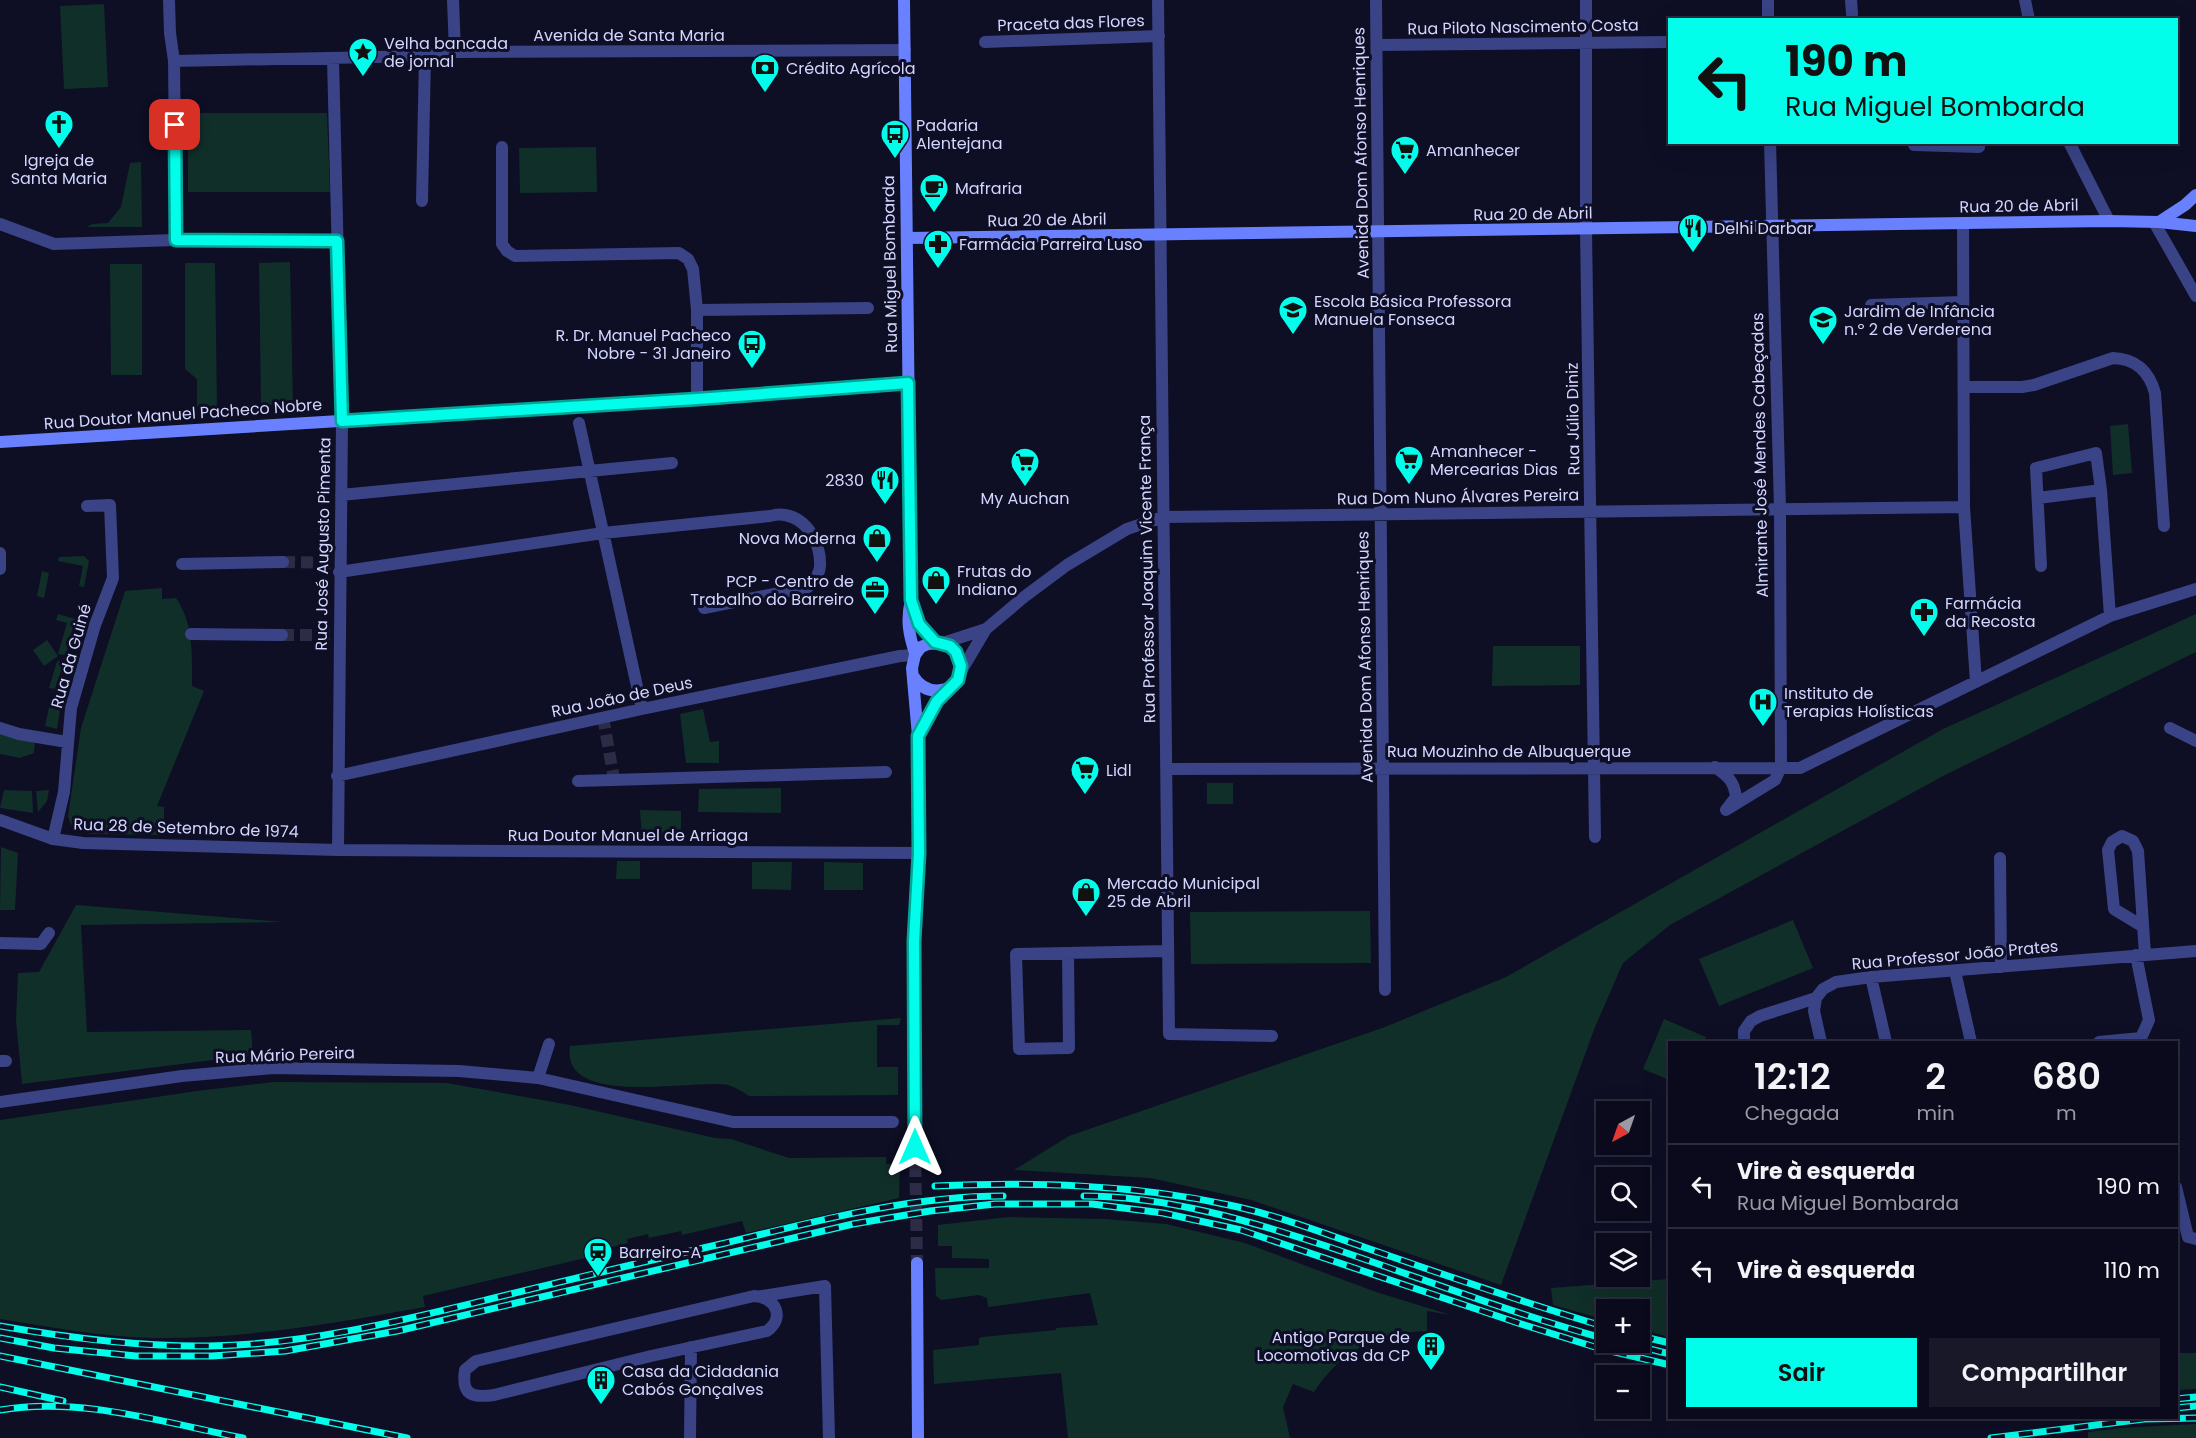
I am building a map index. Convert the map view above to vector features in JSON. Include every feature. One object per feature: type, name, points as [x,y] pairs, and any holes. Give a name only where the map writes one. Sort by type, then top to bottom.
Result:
[{"type":"street","points":[[169,0],[174,61],[176,240]]},
{"type":"street","points":[[453,0],[455,52]]},
{"type":"street","name":"Rua Miguel Bombarda","points":[[904,0],[911,600],[907,616],[915,654],[912,668],[918,736],[919,853],[914,941],[915,1147]]},
{"type":"street","name":"Rua Professor Joaquim Vicente França","points":[[1158,0],[1168,1034],[1272,1036]]},
{"type":"street","name":"Avenida Dom Afonso Henriques","points":[[1376,0],[1385,990]]},
{"type":"street","name":"Rua Júlio Diniz","points":[[1586,0],[1586,230],[1595,837]]},
{"type":"street","points":[[1768,0],[1768,18]]},
{"type":"street","points":[[1851,0],[1852,14]]},
{"type":"street","points":[[2025,0],[2029,18]]},
{"type":"street","name":"Praceta das Flores","points":[[985,42],[1159,36]]},
{"type":"street","name":"Rua Piloto Nascimento Costa","points":[[1377,45],[1668,42]]},
{"type":"street","name":"Avenida de Santa Maria","points":[[174,61],[333,59],[425,56],[455,52],[905,50]]},
{"type":"street","points":[[422,201],[425,56]]},
{"type":"street","name":"Rua José Augusto Pimenta","points":[[333,59],[342,421],[338,850]]},
{"type":"street","name":"Almirante José Mendes Cabeçadas","points":[[1770,144],[1780,509],[1781,767]]},
{"type":"street","points":[[1914,145],[1980,147],[1979,144]]},
{"type":"street","points":[[2070,144],[2109,221]]},
{"type":"street","points":[[502,147],[502,244],[515,256],[680,254],[688,260],[693,269],[697,310],[697,399]]},
{"type":"street","points":[[2196,195],[2185,206],[2157,222],[2196,296]]},
{"type":"street","name":"Rua 20 de Abril","points":[[907,238],[2109,221],[2196,226]]},
{"type":"street","points":[[1963,224],[1964,507],[1976,682]]},
{"type":"street","points":[[0,225],[54,244],[176,240],[337,241]]},
{"type":"street","points":[[1871,305],[1962,302]]},
{"type":"street","points":[[697,310],[868,308]]},
{"type":"street","points":[[1964,387],[2022,387],[2048,382],[2113,358],[2135,363],[2152,381],[2155,393],[2164,526]]},
{"type":"street","name":"Rua Doutor Manuel Pacheco Nobre","points":[[0,442],[697,399],[908,383]]},
{"type":"street","points":[[579,423],[642,709]]},
{"type":"street","points":[[2041,566],[2036,468],[2096,453],[2101,490],[2110,616]]},
{"type":"street","points":[[341,495],[672,463]]},
{"type":"street","points":[[2037,498],[2101,490]]},
{"type":"street","name":"Rua da Guiné","points":[[53,839],[64,792],[70,708],[95,625],[113,578],[110,505],[87,506]]},
{"type":"street","name":"Rua Dom Nuno Álvares Pereira","points":[[960,673],[986,629],[1066,566],[1127,529],[1163,517],[1964,507]]},
{"type":"street","points":[[339,572],[603,533],[785,515],[810,530],[816,539],[820,567],[817,578],[808,586],[704,608]]},
{"type":"street","points":[[0,553],[0,569]]},
{"type":"street","points":[[182,564],[283,562]]},
{"type":"street","name":"Rua Mouzinho de Albuquerque","points":[[1166,769],[1800,768],[2110,616],[2196,590]]},
{"type":"street","name":"Rua Miguel Bombarda","points":[[911,600],[919,624],[939,643],[956,652],[959,658],[960,673],[930,713],[918,736]]},
{"type":"street","name":"Rua Dom Nuno Álvares Pereira","points":[[939,643],[986,629]]},
{"type":"street","points":[[191,634],[282,635]]},
{"type":"street","points":[[915,654],[928,644],[939,643]]},
{"type":"street","name":"Rua João de Deus","points":[[337,776],[642,709],[915,654]]},
{"type":"street","points":[[913,676],[923,688],[931,691],[946,690]]},
{"type":"street","points":[[0,728],[19,734],[67,742]]},
{"type":"street","points":[[2170,728],[2196,741]]},
{"type":"street","points":[[1714,767],[1727,775],[1735,785],[1736,797],[1726,810],[1775,780],[1781,767]]},
{"type":"street","points":[[578,781],[886,772]]},
{"type":"street","name":"Rua 28 de Setembro de 1974","points":[[0,820],[53,839],[83,843],[338,850]]},
{"type":"street","points":[[2120,1041],[2141,1040],[2149,1020],[2141,955],[2142,926],[2138,851],[2133,841],[2122,836],[2112,842],[2108,850],[2114,909],[2142,926]]},
{"type":"street","name":"Rua Doutor Manuel de Arriaga","points":[[338,850],[919,853]]},
{"type":"street","points":[[2000,858],[2001,967]]},
{"type":"street","points":[[0,943],[41,944],[49,933]]},
{"type":"street","points":[[1068,953],[1069,1048],[1019,1049],[1016,954],[1168,951]]},
{"type":"street","name":"Rua Professor João Prates","points":[[1744,1041],[1744,1031],[1751,1021],[1816,998],[1823,989],[1836,982],[1871,977],[2196,951]]},
{"type":"street","points":[[1954,971],[1971,1041]]},
{"type":"street","points":[[1871,977],[1886,1041]]},
{"type":"street","points":[[1816,998],[1814,1011],[1821,1041]]},
{"type":"street","points":[[538,1078],[549,1044]]},
{"type":"street","name":"Rua Mário Pereira","points":[[0,1102],[193,1075],[273,1068],[459,1071],[538,1078],[733,1122],[893,1122]]},
{"type":"street","points":[[2178,1193],[2192,1238]]},
{"type":"street","points":[[917,1263],[918,1438]]},
{"type":"street","points":[[762,1296],[775,1306],[778,1317],[774,1326],[767,1331],[494,1395],[477,1397],[468,1392],[463,1383],[465,1370],[476,1361],[754,1296],[825,1286],[829,1438]]},
{"type":"street","points":[[690,1438],[691,1347]]},
{"type":"green space","points":[[104,4],[108,87],[64,89],[60,6]]},
{"type":"green space","points":[[188,113],[327,113],[330,192],[188,192]]},
{"type":"green space","points":[[596,147],[597,192],[520,193],[519,148]]},
{"type":"green space","points":[[141,162],[142,227],[87,227],[92,224],[108,223],[121,207],[130,163]]},
{"type":"green space","points":[[290,262],[293,405],[261,405],[259,263]]},
{"type":"green space","points":[[185,263],[215,263],[217,407],[197,407],[197,379],[185,369]]},
{"type":"green space","points":[[110,264],[142,264],[142,375],[111,375]]},
{"type":"green space","points":[[2128,424],[2132,473],[2113,475],[2110,426]]},
{"type":"green space","points":[[84,556],[89,561],[84,587],[79,586],[83,566],[58,561],[59,557]]},
{"type":"green space","points":[[42,571],[49,573],[44,598],[37,596]]},
{"type":"green space","points":[[162,588],[162,599],[176,598],[182,608],[191,640],[192,686],[204,691],[157,806],[164,807],[164,835],[90,834],[71,825],[68,816],[81,728],[125,591]]},
{"type":"green space","points":[[58,614],[75,619],[66,655],[58,654],[67,623],[56,620]]},
{"type":"green space","points":[[2196,614],[2196,652],[1945,775],[1670,925],[1623,963],[1595,1027],[1501,1285],[1251,1200],[1150,1178],[1014,1170],[1069,1136],[1385,1027],[1506,977],[1943,729]]},
{"type":"green space","points":[[47,640],[58,656],[44,666],[33,650]]},
{"type":"green space","points":[[1493,646],[1580,646],[1580,685],[1492,686]]},
{"type":"green space","points":[[57,661],[64,662],[55,689],[49,688]]},
{"type":"green space","points":[[51,698],[58,699],[61,704],[57,729],[45,726]]},
{"type":"green space","points":[[703,709],[710,742],[719,741],[719,763],[686,763],[680,714]]},
{"type":"green space","points":[[0,734],[35,741],[34,753],[20,758],[0,754]]},
{"type":"green space","points":[[1207,783],[1233,783],[1233,804],[1207,804]]},
{"type":"green space","points":[[781,788],[781,813],[698,812],[699,789]]},
{"type":"green space","points":[[4,790],[32,791],[33,813],[0,808]]},
{"type":"green space","points":[[49,790],[47,801],[38,812],[36,791]]},
{"type":"green space","points":[[640,810],[681,811],[681,840],[642,840]]},
{"type":"green space","points":[[1,847],[18,853],[15,910],[0,910]]},
{"type":"green space","points":[[617,861],[640,861],[640,879],[616,879]]},
{"type":"green space","points":[[752,862],[792,862],[791,890],[752,889]]},
{"type":"green space","points":[[824,862],[863,863],[863,890],[824,890]]},
{"type":"green space","points":[[76,905],[283,922],[81,925],[87,1032],[251,1030],[253,1055],[22,1084],[16,1020],[18,973],[39,972]]},
{"type":"green space","points":[[1370,911],[1371,963],[1191,964],[1190,912]]},
{"type":"green space","points":[[1793,920],[1813,968],[1719,1006],[1699,959]]},
{"type":"green space","points":[[901,1018],[899,1025],[877,1025],[877,1067],[898,1067],[898,1095],[749,1096],[728,1085],[634,1087],[607,1085],[586,1078],[573,1066],[570,1046]]},
{"type":"green space","points":[[1664,1019],[1706,1037],[1704,1041],[1668,1041],[1668,1080],[1643,1069]]},
{"type":"green space","points":[[274,1082],[447,1083],[570,1105],[715,1138],[731,1139],[789,1158],[886,1157],[886,1164],[900,1164],[899,1198],[746,1233],[742,1221],[682,1235],[681,1231],[649,1238],[648,1234],[627,1239],[628,1243],[597,1251],[598,1255],[423,1296],[425,1307],[290,1329],[222,1336],[154,1338],[96,1334],[0,1319],[0,1120]]},
{"type":"green space","points":[[1009,1217],[1106,1219],[1166,1224],[1245,1243],[1376,1292],[1451,1315],[1427,1311],[1427,1331],[1392,1335],[1362,1346],[1336,1365],[1314,1392],[1293,1384],[1283,1407],[1290,1438],[1068,1438],[1061,1373],[934,1384],[933,1350],[979,1345],[979,1338],[982,1337],[1098,1325],[1090,1293],[988,1307],[987,1298],[979,1295],[941,1300],[936,1296],[935,1268],[989,1268],[989,1259],[952,1258],[952,1246],[938,1246],[938,1225]]},
{"type":"green space","points":[[1668,1279],[1668,1337],[1650,1332],[1650,1299],[1596,1299],[1596,1317],[1553,1305],[1551,1288],[1596,1285],[1596,1287],[1650,1287],[1650,1280]]},
{"type":"green space","points":[[2178,1353],[2196,1353],[2196,1389],[2178,1390]]},
{"type":"green space","points":[[2196,1424],[2196,1438],[2088,1438],[2088,1432]]},
{"type":"tunnel","points":[[283,562],[339,563]]},
{"type":"tunnel","points":[[282,635],[338,635]]},
{"type":"tunnel","points":[[603,717],[614,779]]},
{"type":"tunnel","points":[[915,1147],[917,1263]]},
{"type":"railway","points":[[935,1186],[1009,1184],[1082,1186],[1156,1193],[1229,1205],[1287,1221],[1494,1292],[1596,1324]]},
{"type":"railway","points":[[0,1326],[78,1338],[156,1345],[244,1345],[314,1337],[418,1316],[860,1212],[931,1200],[1003,1196]]},
{"type":"railway","points":[[1084,1196],[1146,1200],[1239,1219],[1596,1336]]},
{"type":"railway","points":[[0,1338],[54,1348],[136,1356],[212,1356],[285,1351],[397,1331],[853,1224],[930,1211],[995,1204],[1092,1204],[1163,1213],[1241,1230],[1518,1323],[1598,1348],[1668,1365]]},
{"type":"railway","points":[[1650,1338],[1668,1343]]},
{"type":"railway","points":[[1650,1349],[1668,1354]]},
{"type":"railway","points":[[0,1356],[407,1438]]},
{"type":"railway","points":[[0,1387],[63,1401]]},
{"type":"railway","points":[[2178,1399],[2196,1397]]},
{"type":"railway","points":[[0,1410],[61,1406],[91,1409],[122,1413],[243,1438]]},
{"type":"railway","points":[[2178,1408],[2196,1406]]},
{"type":"railway","points":[[2178,1418],[2196,1418]]},
{"type":"railway","points":[[1991,1438],[2144,1419]]},
{"type":"place","name":"Velha bancada de jornal","points":[[363,78]]},
{"type":"place","name":"Crédito Agrícola","points":[[765,94]]},
{"type":"place","name":"Igreja de Santa Maria","points":[[59,150]]},
{"type":"place","name":"Padaria Alentejana","points":[[895,160]]},
{"type":"place","name":"Amanhecer","points":[[1405,176]]},
{"type":"place","name":"Mafraria","points":[[934,214]]},
{"type":"place","name":"Delhi Darbar","points":[[1693,254]]},
{"type":"place","name":"Farmácia Parreira Luso","points":[[938,270]]},
{"type":"place","name":"Escola Básica Professora Manuela Fonseca","points":[[1293,336]]},
{"type":"place","name":"Jardim de Infância n.º 2 de Verderena","points":[[1823,346]]},
{"type":"place","name":"R. Dr. Manuel Pacheco Nobre - 31 Janeiro","points":[[752,370]]},
{"type":"place","name":"Amanhecer - Mercearias Dias","points":[[1409,486]]},
{"type":"place","name":"My Auchan","points":[[1025,488]]},
{"type":"place","name":"2830","points":[[885,506]]},
{"type":"place","name":"Nova Moderna","points":[[877,564]]},
{"type":"place","name":"Frutas do Indiano","points":[[936,606]]},
{"type":"place","name":"PCP - Centro de Trabalho do Barreiro","points":[[875,616]]},
{"type":"place","name":"Farmácia da Recosta","points":[[1924,638]]},
{"type":"place","name":"Instituto de Terapias Holísticas","points":[[1763,728]]},
{"type":"place","name":"Lidl","points":[[1085,796]]},
{"type":"place","name":"Mercado Municipal 25 de Abril","points":[[1086,918]]},
{"type":"place","name":"Barreiro-A","points":[[598,1278]]},
{"type":"place","name":"Antigo Parque de Locomotivas da CP","points":[[1431,1372]]},
{"type":"place","name":"Casa da Cidadania Cabós Gonçalves","points":[[601,1406]]},
{"type":"route","points":[[175,125],[176,240],[337,241],[342,421],[697,399],[908,383],[911,600],[919,624],[935,642],[950,646],[956,652],[961,666],[958,680],[937,701],[918,736],[919,853],[914,941],[915,1147]]}]
